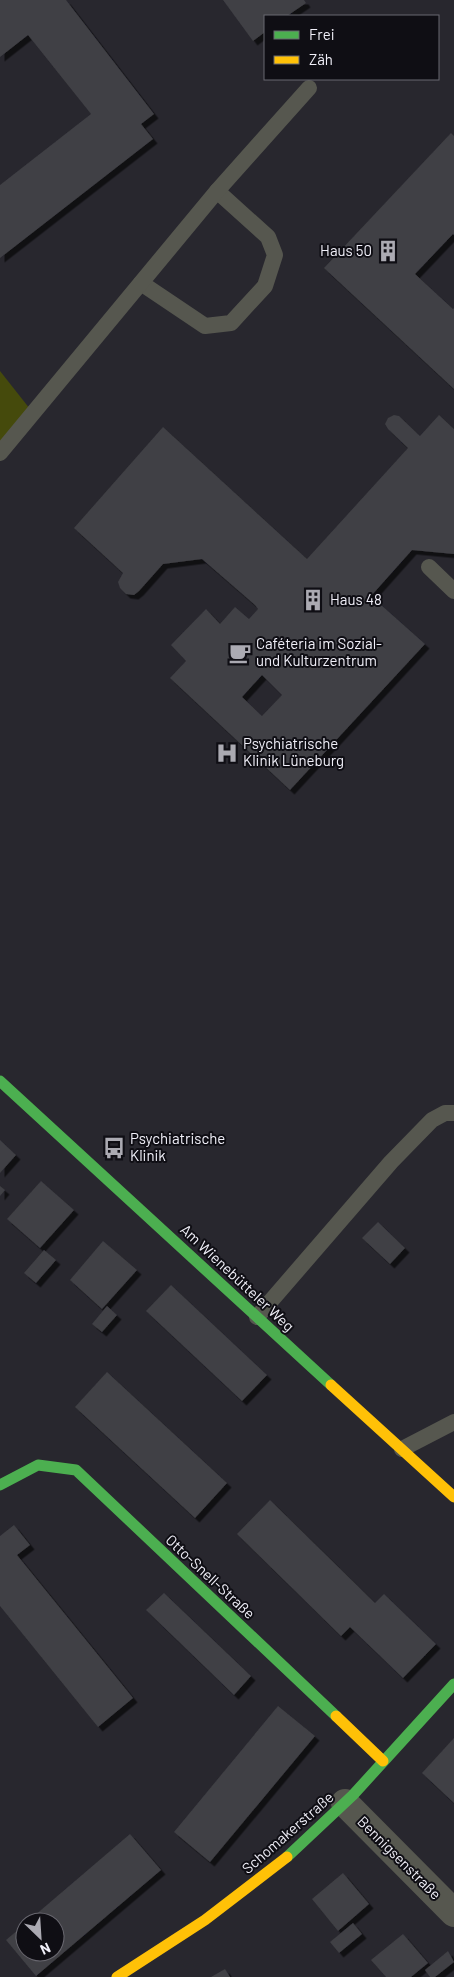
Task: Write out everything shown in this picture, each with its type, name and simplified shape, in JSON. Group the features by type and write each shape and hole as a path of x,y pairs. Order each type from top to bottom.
{"street":[{"name":"Am Wienebütteler Weg","path":"0,1080 454,1497"},
{"name":"Otto-Snell-Straße","path":"0,1485 38,1465 76,1470 383,1761"},
{"name":"Schomakerstraße","path":"118,1977 164,1949 275,1868 345,1803 454,1684"},
{"name":"Bennigsenstraße","path":"345,1803 454,1913"}],"lane":[{"path":"0,453 217,191 309,88"},
{"path":"141,283 205,326 231,322 265,286 274,255 268,237 217,191"},
{"path":"429,567 454,591"},
{"path":"257,1317 391,1162 432,1120 445,1113 454,1113"},
{"path":"402,1449 454,1422"}],"green space":[{"path":"0,371 30,409 0,446"}],"building":[{"path":"0,0 66,0 154,114 141,124 153,139 0,258 0,185 91,114 28,35 0,57"},
{"path":"223,0 304,0 306,3 288,15 264,15 264,33 253,41"},
{"name":"Haus 50","path":"451,133 454,136 454,235 415,274 454,308 454,389 324,268"},
{"name":"Haus 48","path":"394,415 399,416 420,436 439,415 454,429 454,554 412,550 371,596 425,644 290,790 170,678 186,661 171,645 206,609 220,624 235,607 249,619 258,609 255,605 202,559 163,564 139,591 134,595 126,594 120,588 118,582 123,573 74,528 163,427 307,559 408,448 388,429 385,424 388,418","holes":["262,675 282,695 262,716 242,697"]},
{"path":"0,1140 16,1155 0,1173"},
{"path":"41,1181 74,1210 40,1248 7,1219"},
{"path":"0,1186 5,1190 0,1196"},
{"path":"378,1222 405,1248 390,1264 362,1238"},
{"path":"103,1241 137,1270 102,1309 70,1280"},
{"path":"44,1250 56,1260 36,1283 24,1273"},
{"path":"171,1285 267,1375 242,1401 146,1311"},
{"path":"107,1306 117,1315 102,1332 92,1324"},
{"path":"107,1372 227,1483 195,1518 75,1407"},
{"path":"270,1500 375,1603 384,1594 436,1644 403,1678 350,1627 341,1636 237,1534"},
{"path":"14,1525 30,1545 17,1555 133,1698 98,1727 0,1606 0,1536"},
{"path":"164,1593 251,1676 234,1695 146,1610"},
{"path":"278,1706 315,1736 210,1862 174,1832"},
{"path":"454,1738 454,1803 422,1773"},
{"path":"130,1834 161,1870 65,1951 65,1912 39,1912"},
{"path":"343,1873 369,1904 338,1931 312,1899"},
{"path":"353,1923 362,1934 339,1953 330,1942"},
{"path":"15,1932 15,1951 6,1940"},
{"path":"403,1934 428,1963 411,1977 386,1977 371,1960"},
{"path":"448,1951 454,1962 435,1977 430,1977 425,1970"},
{"path":"24,1962 53,1962 36,1976"},
{"path":"225,1969 230,1977 211,1977"}],"traffic: fast":[{"path":"0,1081 331,1385"},
{"path":"0,1485 38,1465 76,1470 336,1716"},
{"path":"287,1857 353,1795 454,1684"}],"traffic: slow":[{"path":"331,1385 454,1497"},
{"path":"336,1716 383,1761"},
{"path":"117,1977 205,1920 287,1857"}],"place":[{"name":"Haus 50","path":"388,251"},
{"name":"Haus 48","path":"313,600"},
{"name":"Caféteria im Sozial- und Kulturzentrum","path":"240,653"},
{"name":"Psychiatrische Klinik Lüneburg","path":"227,753"},
{"name":"Psychiatrische Klinik","path":"114,1148"}]}
